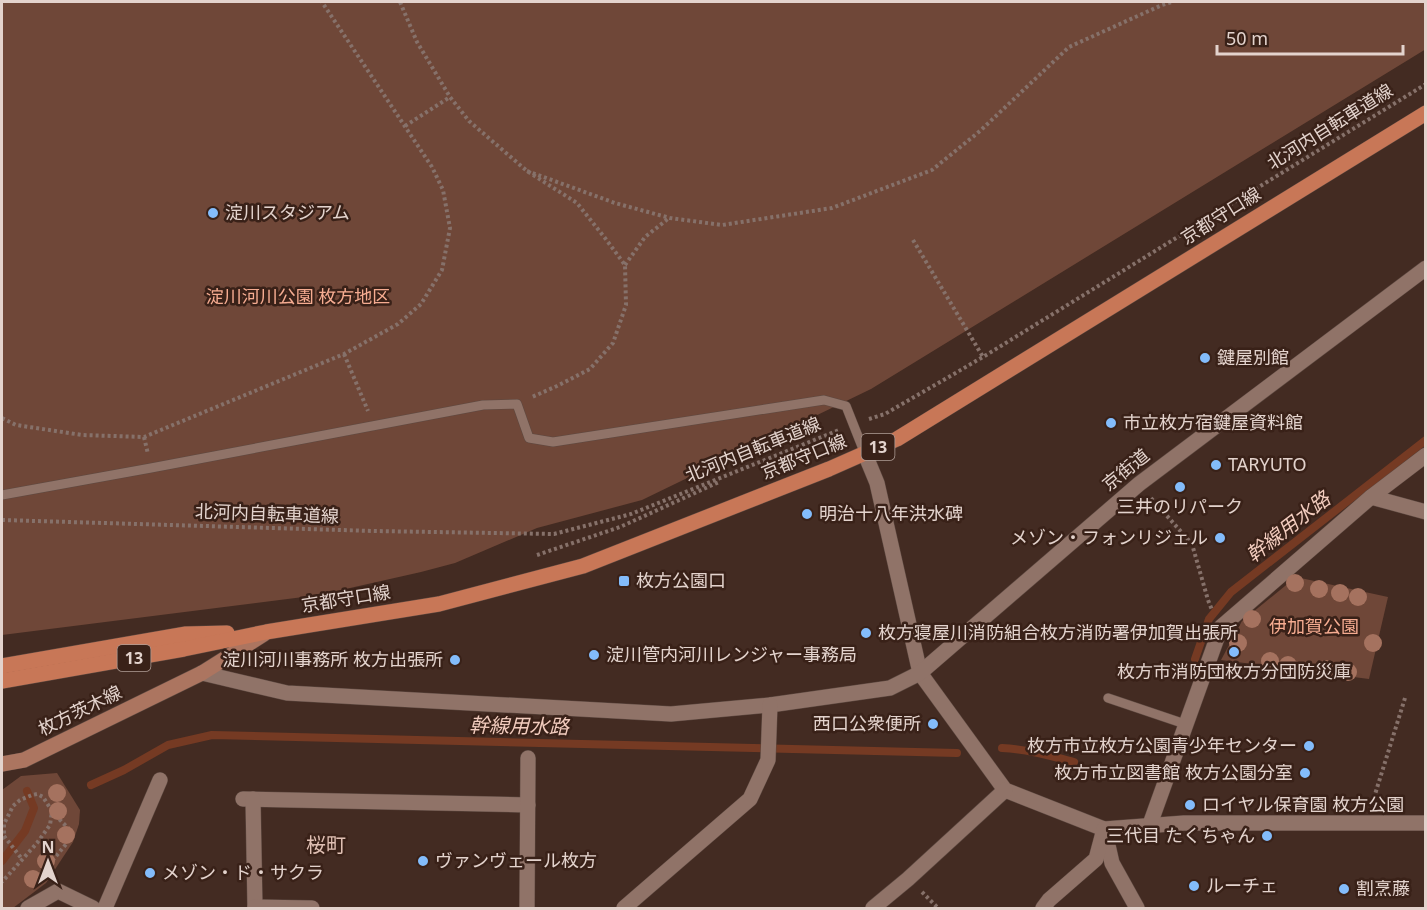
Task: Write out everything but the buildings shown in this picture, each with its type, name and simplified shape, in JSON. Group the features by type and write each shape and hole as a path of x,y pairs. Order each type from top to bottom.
{"main road":[{"name":"京都守口線","path":"2,681 266,632 439,604 583,566 829,469 897,439 1425,113"},
{"name":"京都守口線","path":"2,665 186,634 266,632"},
{"name":"枚方茨木線","path":"2,764 24,760 202,673 266,632"}],"street":[{"name":"京街道","path":"202,673 287,693 670,714 770,705 890,688 920,673 1138,484 1425,268"},
{"path":"864,454 877,483 920,673 1005,790 1104,829 1184,823 1425,823"},
{"path":"1149,827 1221,627 1371,497 1425,455"},
{"path":"1371,497 1425,512"},
{"path":"624,909 750,799 768,760 770,705"},
{"path":"527,909 528,758"},
{"path":"105,909 160,780"},
{"path":"873,909 1005,790"},
{"path":"312,909 255,908 248,799 528,805"},
{"path":"1043,909 1049,900 1096,859 1104,829"},
{"path":"1104,829 1112,863 1137,909"},
{"path":"28,909 58,891 93,909"}],"lane":[{"path":"2,495 483,405 517,404 529,438 553,442 824,400 846,406 864,454"},
{"path":"1108,698 1185,724"}],"path":[{"path":"2,418 16,425 82,435 144,437 344,354 398,324 421,304 442,270 450,228 443,190 432,167 322,2"},
{"path":"400,2 417,42 450,97 469,121 527,171 577,203 625,265 626,305 613,343 590,369 517,404"},
{"path":"527,171 615,203 670,218 722,225 832,208 932,170 980,131 1070,47 1172,2"},
{"name":"北河内自転車道線","path":"2,520 554,534 631,514 853,424 885,414 983,357 1425,84"},
{"path":"405,126 450,97"},
{"path":"625,265 645,237 670,218"},
{"path":"912,240 983,357"},
{"path":"344,354 374,426"},
{"path":"526,558 620,527 757,464"},
{"path":"1138,484 1192,544 1212,610"},
{"path":"1366,823 1405,698"},
{"path":"22,859 3,837 3,824 13,806 20,800 37,794 43,797 68,828 70,834 67,843 33,882"},
{"path":"2,882 50,825 52,811"}],"green space":[{"name":"淀川河川公園 枚方地区","path":"2,2 1425,2 1426,49 871,389 642,500 537,528 455,563 319,595 2,635"},
{"name":"伊加賀公園","path":"1296,577 1388,597 1369,679 1221,660 1242,621"},
{"path":"57,773 80,810 79,824 73,842 46,883 13,908 2,908 2,790 21,776"}],"waterway":[{"name":"幹線用水路","path":"1195,659 1209,619 1231,592 1426,440"},
{"name":"幹線用水路","path":"91,785 124,770 168,745 212,735 957,753"},
{"name":"幹線用水路","path":"1002,748 1029,751 1074,762"},
{"name":"幹線用水路","path":"2,861 25,831 34,808 27,791"}],"place":[{"name":"淀川スタジアム","path":"213,213"},
{"name":"鍵屋別館","path":"1205,358"},
{"name":"市立枚方宿鍵屋資料館","path":"1111,423"},
{"name":"TARYUTO","path":"1216,465"},
{"name":"三井のリパーク","path":"1180,487"},
{"name":"明治十八年洪水碑","path":"807,514"},
{"name":"メゾン・フォンリジェル","path":"1220,538"},
{"name":"枚方公園口","path":"624,581"},
{"name":"枚方寝屋川消防組合枚方消防署伊加賀出張所","path":"866,633"},
{"name":"枚方市消防団枚方分団防災庫","path":"1234,652"},
{"name":"淀川管内河川レンジャー事務局","path":"594,655"},
{"name":"淀川河川事務所 枚方出張所","path":"455,660"},
{"name":"西口公衆便所","path":"933,724"},
{"name":"枚方市立枚方公園青少年センター","path":"1309,746"},
{"name":"枚方市立図書館 枚方公園分室","path":"1305,773"},
{"name":"ロイヤル保育園 枚方公園","path":"1190,805"},
{"name":"三代目 たくちゃん","path":"1267,836"},
{"name":"ヴァンヴェール枚方","path":"423,861"},
{"name":"メゾン・ド・サクラ","path":"150,873"},
{"name":"ルーチェ","path":"1194,886"},
{"name":"割烹藤","path":"1344,889"}],"district":[{"name":"桜町","path":"326,845"}]}
